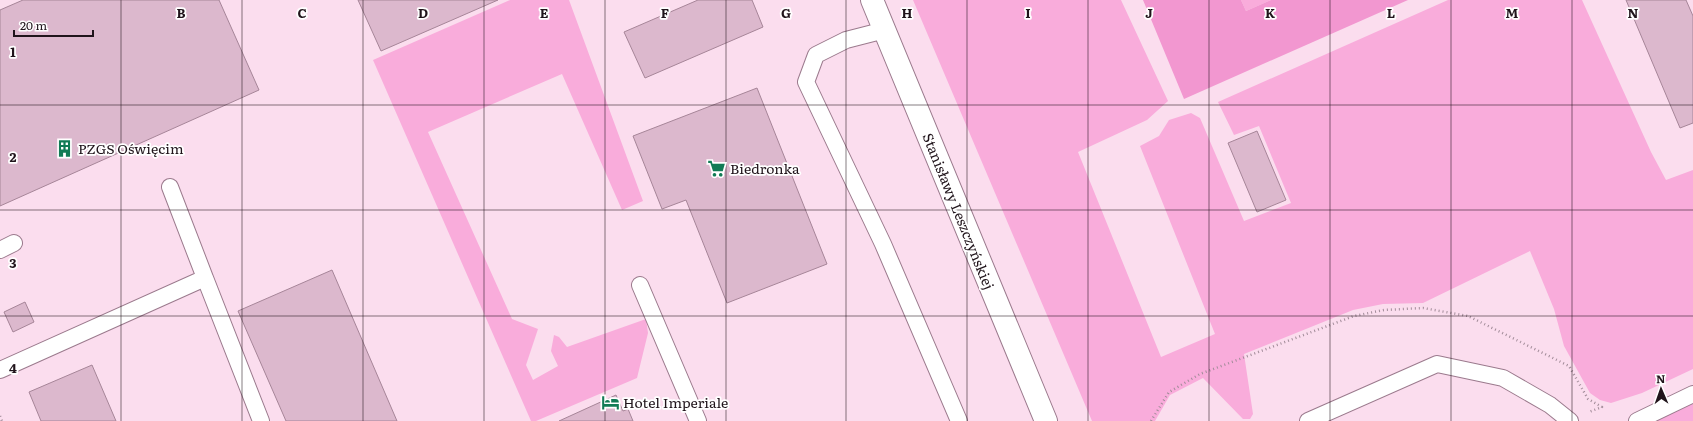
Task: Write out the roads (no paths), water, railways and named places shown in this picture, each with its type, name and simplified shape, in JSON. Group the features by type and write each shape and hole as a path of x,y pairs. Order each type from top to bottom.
{"street":[{"name":"Stanisławy Leszczyńskiej","path":"872,0 1046,421"}],"lane":[{"path":"884,30 846,40 816,55 806,82 883,244 959,421"},
{"path":"170,187 261,421"},
{"path":"0,370 205,278"},
{"path":"640,285 698,421"},
{"path":"1308,421 1437,364 1503,378 1576,418"},
{"path":"1637,421 1693,394"}],"place":[{"name":"PZGS Oświęcim","path":"65,148"},
{"name":"Biedronka","path":"717,168"},
{"name":"Hotel Imperiale","path":"610,402"}]}
